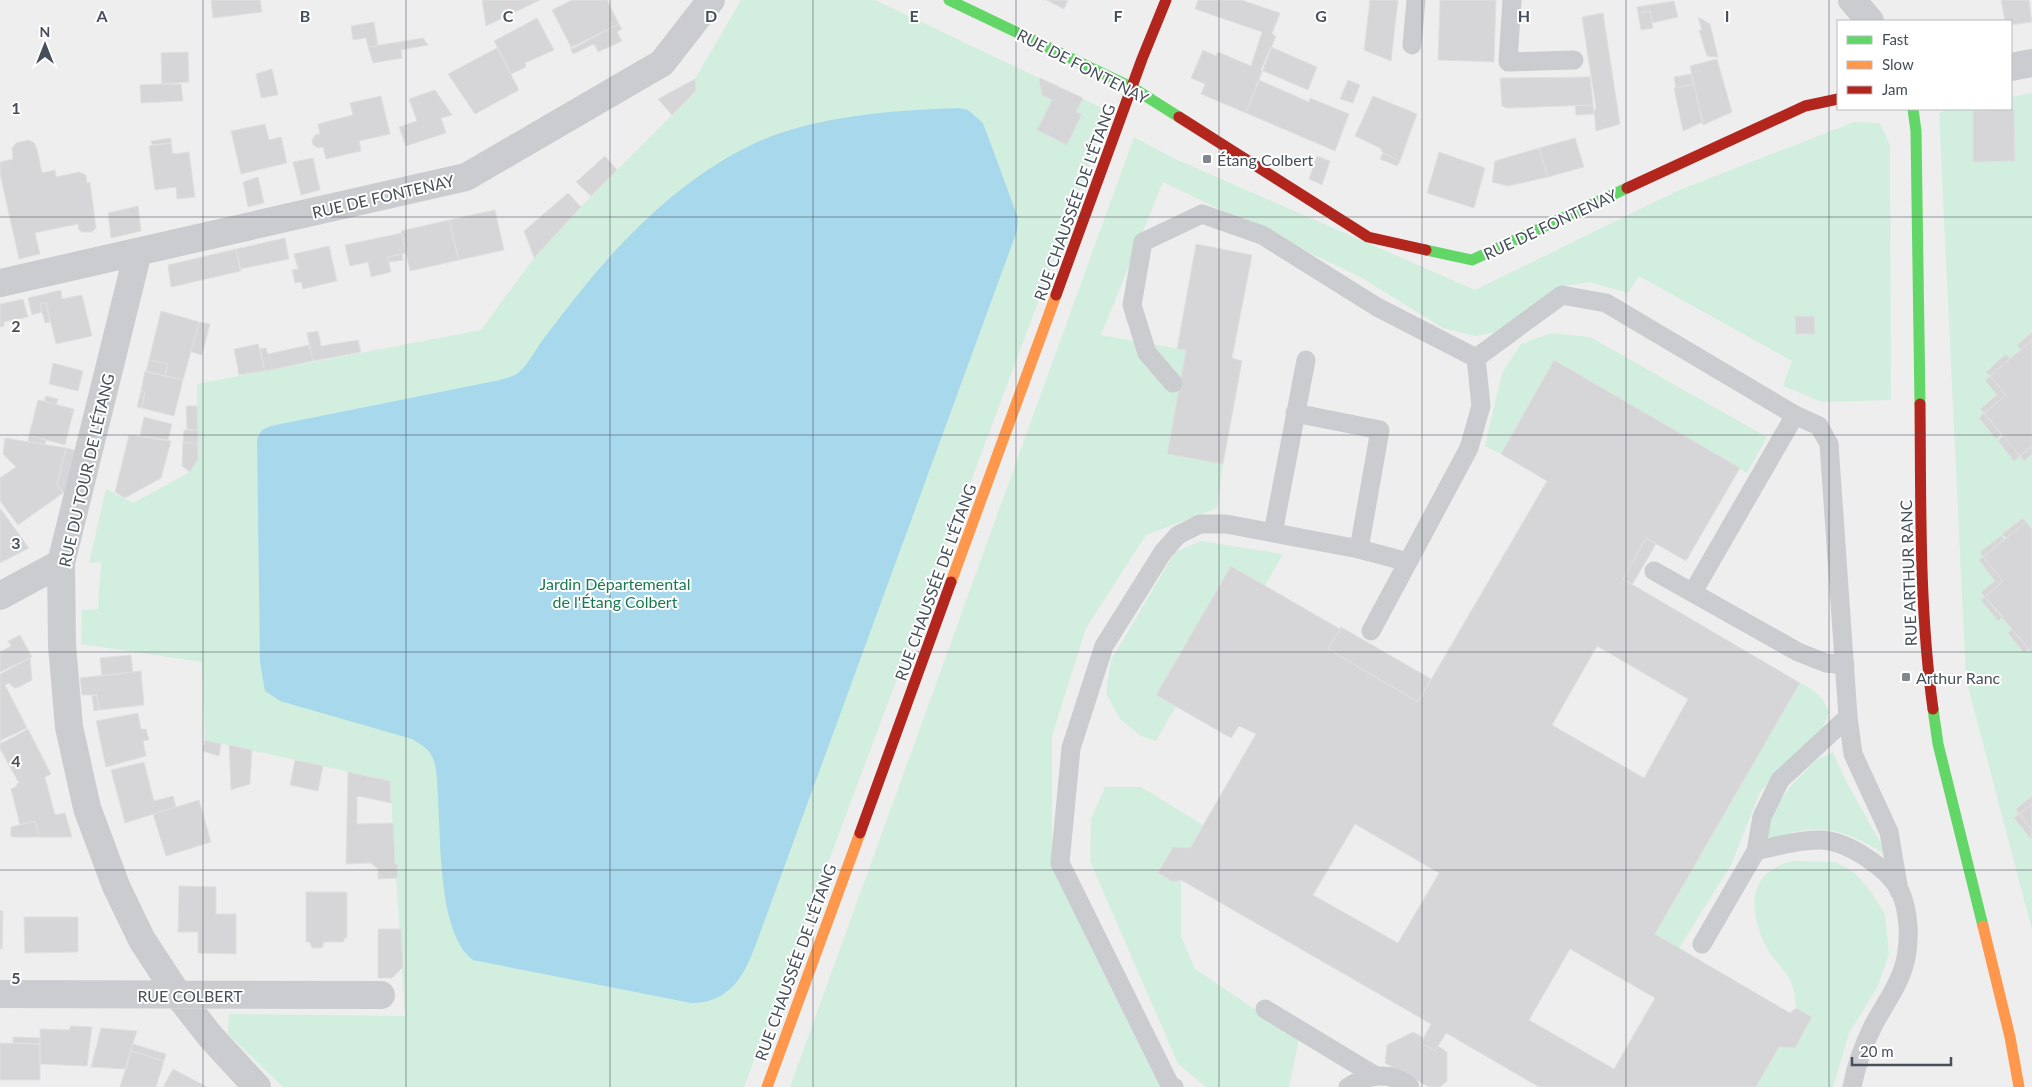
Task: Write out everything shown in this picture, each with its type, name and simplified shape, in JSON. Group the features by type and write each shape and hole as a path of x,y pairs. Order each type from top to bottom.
{"street":[{"name":"RUE DE FONTENAY","path":"0,283 466,178 662,63 711,0"},
{"name":"RUE DE FONTENAY","path":"949,0 1133,88 1368,237 1472,260 1805,106 1837,99"},
{"name":"RUE CHAUSSÉE DE L'ÉTANG","path":"767,1087 1166,0"},
{"path":"1852,0 1869,20"},
{"path":"2012,67 2032,63"},
{"name":"RUE ARTHUR RANC","path":"1913,110 1916,131 1922,568 1932,710 2010,1037 2019,1087"},
{"name":"RUE DU TOUR DE L'ÉTANG","path":"138,252 61,563 62,645 68,727 87,808 116,886 142,940 178,995 210,1036 257,1087"},
{"path":"0,596 61,563"},
{"name":"RUE COLBERT","path":"0,994 381,995"}],"lane":[{"path":"1412,45 1416,0"},
{"path":"1512,0 1508,62 1574,60"},
{"path":"1173,383 1147,353 1132,305 1143,242 1202,214 1262,234 1377,307 1476,358"},
{"path":"1476,358 1562,295 1606,303 1795,415 1819,426 1829,444 1848,717 1853,754 1889,832 1899,890 1909,926 1906,959 1893,990 1872,1028 1857,1062 1852,1087"},
{"path":"1371,630 1469,448 1482,406 1476,358"},
{"path":"1273,533 1306,360"},
{"path":"1295,413 1380,430 1359,549"},
{"path":"1693,592 1795,415"},
{"path":"1174,1087 1170,1085 1060,863 1071,748 1104,646 1163,552 1178,534 1200,524 1226,524 1359,549 1408,562"},
{"path":"1654,571 1798,652 1826,663 1845,665"},
{"path":"1702,944 1756,851 1762,817 1780,780 1848,717"},
{"path":"1756,851 1787,843 1821,840 1847,845 1875,863 1899,890"},
{"path":"1265,1009 1374,1075"},
{"path":"1348,1087 1358,1080 1374,1075 1390,1076 1410,1087"}],"green space":[{"name":"Jardin Départemental de l'Étang Colbert","path":"741,0 875,0 1100,107 1106,121 744,1087 283,1087 228,1034 229,1014 405,1016 390,781 205,740 202,662 81,644 82,610 98,609 101,562 89,563 106,489 133,503 190,472 198,459 197,384 481,330 534,258 591,196 696,91 695,79"},
{"path":"2032,93 2032,930 1966,679 1939,114 1945,110 2012,110 2012,97"},
{"path":"1854,122 1880,123 1890,145 1891,400 1822,402 1783,386 1792,361 1639,276 1628,293 1590,282 1558,287 1501,331 1475,336 1443,328 1362,278 1163,182 1101,335 1186,350 1167,454 1223,464 1217,508 1146,535 1086,628 1052,736 1052,862 1162,1087 790,1087 1134,137 1173,158 1475,290 1677,191"},
{"path":"1552,333 1590,337 1767,437 1747,473 1554,360 1501,454 1485,446 1502,373 1521,344"},
{"path":"1201,541 1283,554 1265,585 1231,566 1157,694 1176,706 1156,741 1141,736 1120,719 1106,693 1111,660 1175,552"},
{"path":"1800,683 1818,694 1827,706 1829,712 1823,727 1760,792 1731,865 1679,948 1655,934"},
{"path":"1833,752 1846,781 1888,856 1856,838 1828,830 1799,831 1764,841 1771,813 1790,787 1815,761"},
{"path":"1105,787 1141,787 1203,825 1190,848 1173,847 1158,873 1173,882 1181,880 1181,936 1195,969 1299,1039 1289,1087 1206,1087 1178,1064 1090,861 1091,819"},
{"path":"1794,861 1835,862 1847,868 1857,875 1872,893 1885,914 1889,955 1877,988 1849,1033 1833,1087 1756,1087 1779,1047 1795,1048 1812,1017 1796,1008 1794,991 1790,980 1768,950 1761,936 1755,909 1755,896 1759,884 1766,874 1778,866"}],"water":[{"name":"Jardin Départemental de l'Étang Colbert","path":"959,108 968,110 983,123 1018,218 1017,231 747,966 740,978 721,996 707,1001 691,1003 473,960 462,947 453,930 447,909 441,861 437,775 430,753 412,739 280,701 265,691 260,662 257,439 262,430 271,426 514,376 526,365 571,303 623,242 674,195 701,174 730,156 760,141 790,130 831,120 895,112"}],"building":[{"path":"211,0 260,0 262,12 213,18"},
{"path":"482,0 540,0 486,26"},
{"path":"572,0 607,0 619,24 572,49 552,10"},
{"path":"1046,0 1068,0 1064,9"},
{"path":"1198,0 1241,0 1280,13 1272,34 1276,36 1246,113 1201,94 1205,84 1191,78 1203,50 1216,56 1218,52 1251,66 1262,32 1195,9"},
{"path":"1370,0 1398,0 1391,61 1364,50"},
{"path":"1440,0 1496,0 1494,62 1438,60"},
{"path":"2001,0 2029,0 2032,22 2012,25 2012,20 2005,20"},
{"path":"1674,1 1678,17 1652,23 1650,11 1638,13 1637,7"},
{"path":"1650,11 1653,28 1641,30 1638,13"},
{"path":"1603,13 1620,124 1596,131 1594,111 1596,108 1582,17"},
{"path":"1698,17 1710,24 1718,57 1707,56 1699,30 1702,30"},
{"path":"537,18 554,50 525,63 526,67 511,74 494,41"},
{"path":"374,22 378,46 368,47 366,38 353,40 351,26"},
{"path":"619,24 622,29 617,32 622,41 598,52 594,44 573,54 570,48"},
{"path":"423,38 428,45 401,50 402,58 373,63 368,47"},
{"path":"1271,47 1317,67 1308,90 1261,70"},
{"path":"497,48 519,90 475,114 448,74"},
{"path":"188,52 189,82 162,84 161,53"},
{"path":"1717,59 1732,112 1703,125 1690,66"},
{"path":"272,69 278,95 261,98 256,74"},
{"path":"1691,74 1694,84 1676,88 1674,77"},
{"path":"1590,77 1593,105 1507,108 1502,106 1500,78"},
{"path":"1040,78 1083,98 1076,112 1082,114 1067,145 1037,130 1052,100 1042,95"},
{"path":"695,79 696,91 672,115 658,99"},
{"path":"1259,80 1309,102 1310,98 1349,114 1335,151 1246,113"},
{"path":"1348,80 1360,85 1353,103 1340,99"},
{"path":"181,84 183,101 141,103 140,85"},
{"path":"1694,84 1703,122 1683,131 1674,88"},
{"path":"435,90 452,115 441,118 446,133 406,146 399,127 417,121 409,99"},
{"path":"381,96 390,134 359,141 361,151 326,159 323,147 318,148 313,145 312,140 315,135 320,134 318,124 353,115 350,103"},
{"path":"1373,96 1417,114 1400,161 1383,153 1380,148 1355,136"},
{"path":"1593,105 1594,114 1576,115 1575,106"},
{"path":"2014,110 2015,161 1973,162 1973,111"},
{"path":"265,124 269,140 281,137 287,163 241,174 231,131"},
{"path":"171,138 171,143 152,145 151,141"},
{"path":"1575,138 1584,167 1548,177 1539,148"},
{"path":"29,140 34,143 37,149 42,173 55,170 56,177 79,172 86,175 87,183 90,182 96,228 92,232 82,232 79,230 78,224 35,233 40,254 19,259 0,174 0,162 13,159 12,148 16,143"},
{"path":"171,143 173,154 189,152 195,197 177,199 176,187 155,190 149,146"},
{"path":"1539,148 1548,177 1508,186 1492,182 1495,161"},
{"path":"1439,152 1485,168 1474,208 1427,193"},
{"path":"1383,153 1400,161 1397,166 1380,159"},
{"path":"605,156 617,170 591,196 576,182"},
{"path":"1317,156 1330,161 1322,185 1309,179"},
{"path":"313,158 320,190 301,195 293,162"},
{"path":"258,177 264,203 248,207 243,182"},
{"path":"568,193 581,207 534,258 524,231"},
{"path":"138,206 141,231 111,238 108,213"},
{"path":"495,210 504,250 459,260 449,220"},
{"path":"449,220 459,260 410,271 401,231"},
{"path":"402,233 406,253 388,257 391,272 371,277 368,262 350,266 345,245"},
{"path":"285,238 289,259 240,269 236,249"},
{"path":"1196,244 1252,255 1232,358 1242,361 1223,464 1167,454 1186,350 1177,349"},
{"path":"329,246 337,281 303,289 301,282 295,283 292,270 298,269 294,254"},
{"path":"236,249 241,271 171,287 168,265"},
{"path":"402,254 403,260 389,262 388,257"},
{"path":"61,290 62,299 82,295 92,336 56,344 46,303 40,304 42,312 32,315 28,298"},
{"path":"23,299 28,317 4,322 4,326 0,327 0,304"},
{"path":"46,303 50,322 45,323 40,304"},
{"path":"161,311 199,322 183,380 165,376 168,364 149,360"},
{"path":"1795,316 1814,316 1815,334 1796,334"},
{"path":"199,322 210,324 202,355 191,352"},
{"path":"318,331 321,346 358,340 361,352 313,361 307,333"},
{"path":"2032,332 2032,340 2021,350 2017,345"},
{"path":"2032,340 2032,446 2020,456 1984,413 2006,395 1990,376"},
{"path":"258,344 265,371 239,375 234,349"},
{"path":"309,345 313,361 265,371 260,349 266,348 268,354"},
{"path":"2006,354 2010,359 1990,376 1986,372"},
{"path":"149,360 168,364 165,376 146,372"},
{"path":"1554,360 1740,468 1686,561 1646,538 1623,579 1800,683 1655,934 1790,1013 1796,1008 1812,1017 1795,1048 1779,1047 1756,1087 1539,1087 1446,1033 1435,1051 1421,1043 1431,1024 1181,880 1173,882 1158,873 1173,847 1190,848 1256,734 1239,726 1231,738 1156,695 1231,566 1340,629 1328,649 1418,702 1547,481 1501,454","holes":["1597,646 1688,699 1644,778 1552,725","1355,824 1439,873 1398,943 1313,895","1570,949 1655,998 1614,1069 1529,1020"]},
{"path":"53,363 83,371 78,391 49,384"},
{"path":"145,371 183,380 174,416 142,408 145,392 141,391"},
{"path":"1990,376 2006,395 1984,413 1980,409 1997,395 1985,380"},
{"path":"141,391 145,392 142,408 137,407"},
{"path":"46,396 58,399 56,405 44,401"},
{"path":"38,400 74,409 65,445 29,435"},
{"path":"186,406 197,406 198,430 187,430"},
{"path":"1984,413 2001,434 1996,439 1979,418"},
{"path":"144,417 172,424 168,440 140,436"},
{"path":"184,430 198,430 198,444 183,442"},
{"path":"29,435 46,440 45,445 28,442"},
{"path":"129,435 171,441 161,478 125,498 115,492"},
{"path":"2003,436 2020,456 2014,461 1998,441"},
{"path":"5,438 66,448 57,485 63,493 18,525 0,501 0,478 16,467 3,454"},
{"path":"183,442 198,444 198,459 190,472 182,466"},
{"path":"2032,446 2032,454 2024,461 2020,456"},
{"path":"66,448 75,450 64,493 57,485"},
{"path":"0,508 29,548 0,563"},
{"path":"2023,518 2026,522 2006,538 2002,534"},
{"path":"2026,522 2032,529 2032,653 1985,597 2003,581 1983,557"},
{"path":"2001,536 2004,539 1983,557 1980,552"},
{"path":"1646,538 1656,544 1632,585 1623,579"},
{"path":"1983,557 2003,581 1985,597 1981,592 1995,581 1979,560"},
{"path":"1985,597 2003,617 1998,621 1981,600"},
{"path":"1341,627 1431,679 1418,702 1328,649"},
{"path":"2012,629 2029,649 2024,653 2008,633"},
{"path":"20,635 32,657 0,672 0,652 11,646 8,641"},
{"path":"131,655 133,672 102,676 100,658"},
{"path":"30,658 32,680 14,688 9,683 5,685 27,728 1,740 0,744 0,674"},
{"path":"141,671 144,705 99,710 97,695 82,695 80,678"},
{"path":"97,695 99,710 94,711 92,696"},
{"path":"138,713 141,729 146,729 149,740 143,741 146,756 106,767 96,721"},
{"path":"28,729 51,774 45,777 55,815 65,813 72,837 39,837 35,821 20,825 11,789 19,783 0,749 0,744"},
{"path":"205,740 221,744 219,756 203,751"},
{"path":"229,745 252,750 250,784 231,790"},
{"path":"295,760 323,766 318,791 290,785"},
{"path":"144,762 154,801 173,796 176,807 125,823 111,770"},
{"path":"348,772 390,781 391,803 357,796 357,824 393,823 395,864 398,864 397,878 378,879 378,869 371,863 346,864"},
{"path":"2032,796 2032,804 2019,814 2016,809"},
{"path":"199,800 211,842 166,856 153,814"},
{"path":"2032,804 2032,830 2019,814"},
{"path":"2019,814 2032,830 2031,839 2014,818"},
{"path":"35,821 39,837 11,837 11,827"},
{"path":"179,886 216,887 216,914 236,914 236,954 198,953 198,932 178,932"},
{"path":"306,892 347,892 347,938 344,938 344,942 324,942 322,948 312,948 310,942 306,942"},
{"path":"0,911 3,911 2,949 0,949"},
{"path":"24,917 78,917 78,952 25,953"},
{"path":"378,929 401,929 403,967 392,978 378,978"},
{"path":"71,1026 92,1027 87,1066 40,1064 40,1029 69,1030"},
{"path":"101,1028 137,1031 125,1069 91,1067"},
{"path":"1413,1032 1424,1038 1421,1043 1435,1051 1438,1046 1447,1052 1447,1081 1440,1087 1429,1087 1385,1063 1387,1045"},
{"path":"13,1037 40,1038 40,1044 13,1043"},
{"path":"0,1043 40,1044 40,1080 0,1080"},
{"path":"133,1044 166,1054 164,1061 131,1051"},
{"path":"131,1051 164,1061 156,1087 120,1087"},
{"path":"173,1069 207,1087 163,1087"}],"traffic: fast":[{"path":"949,0 1133,88 1179,117"},
{"path":"1913,110 1916,131 1920,404"},
{"path":"1426,250 1472,260 1627,188"},
{"path":"1933,709 1938,744 1983,926"}],"traffic: slow":[{"path":"951,582 1056,295"},
{"path":"767,1087 860,833"},
{"path":"1983,926 2010,1037 2019,1087"}],"traffic: jam":[{"path":"1056,295 1142,59 1166,0"},
{"path":"1627,188 1805,106 1837,99"},
{"path":"1179,117 1368,237 1426,250"},
{"path":"1920,404 1923,595 1928,671 1933,709"},
{"path":"860,833 951,582"}],"place":[{"name":"Étang Colbert","path":"1207,159"},
{"name":"Arthur Ranc","path":"1906,677"}]}
